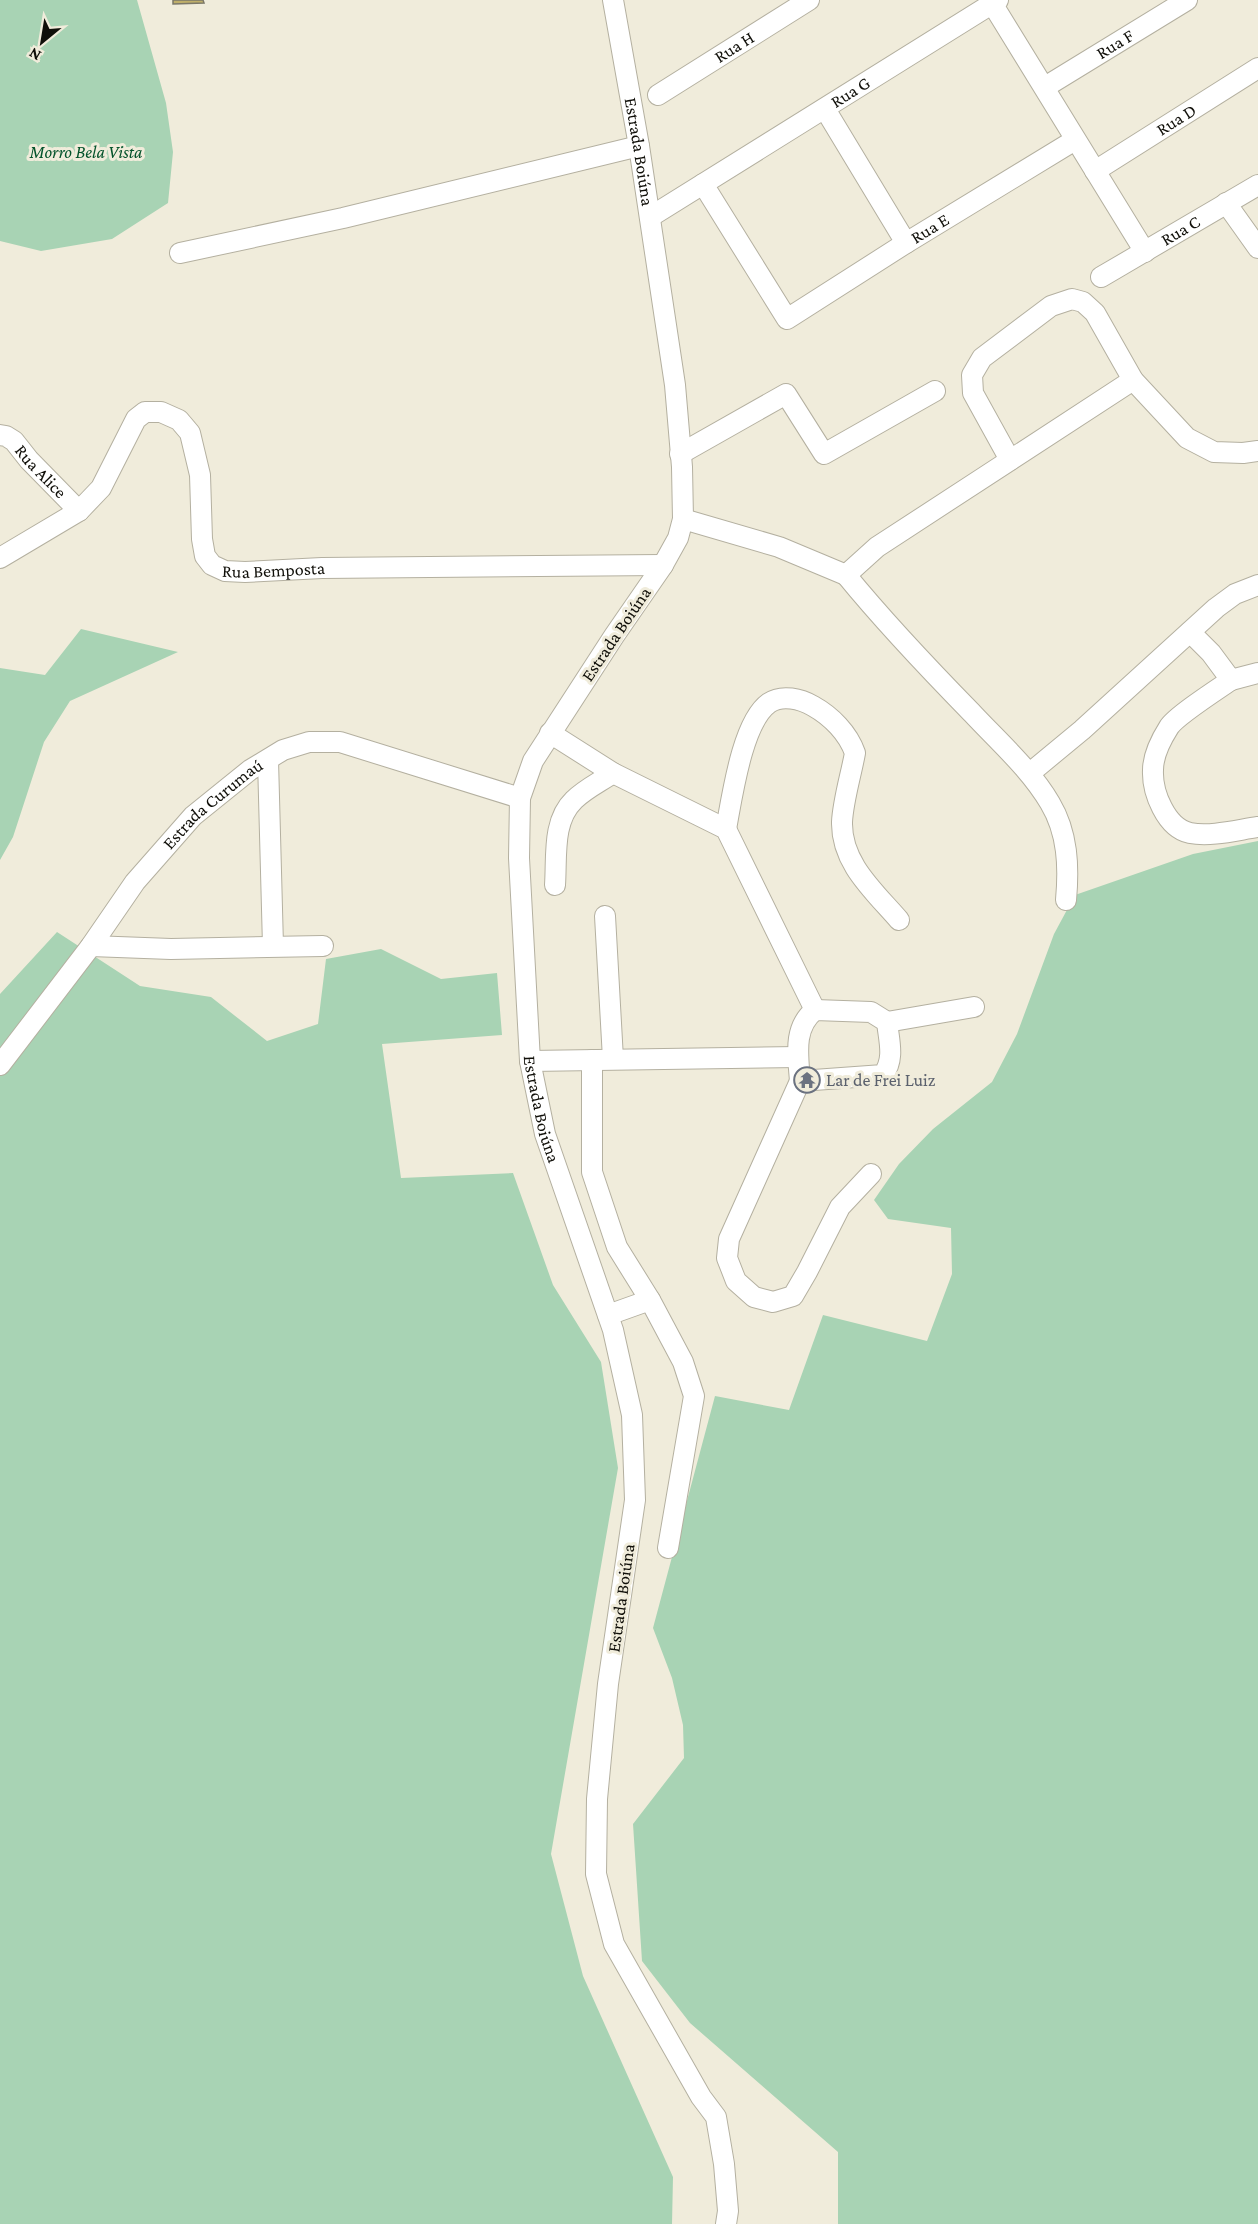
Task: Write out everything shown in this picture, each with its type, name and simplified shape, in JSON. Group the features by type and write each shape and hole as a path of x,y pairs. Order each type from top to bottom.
{"street":[{"name":"Estrada Boiúna","path":"613,0 639,146 675,385 683,519 678,538 663,565 533,761 520,798 519,840 530,1061 545,1134 608,1315 632,1415 636,1463 635,1500 607,1695 597,1799 596,1874 614,1944 701,2097 716,2116 724,2164 728,2211 726,2224"},
{"name":"Rua H","path":"658,95 809,0"},
{"name":"Rua F","path":"1044,87 1187,0"},
{"path":"994,1 1075,140 1145,252"},
{"name":"Rua G","path":"650,216 825,109 994,1"},
{"name":"Rua D","path":"1095,171 1258,68"},
{"path":"825,109 906,243"},
{"name":"Rua E","path":"703,184 788,319 906,243 1075,140"},
{"path":"180,253 344,218 639,146"},
{"name":"Rua C","path":"1101,277 1258,185"},
{"path":"1226,203 1258,249"},
{"path":"1010,460 974,393 972,375 982,358 1051,306 1072,299 1083,302 1095,313 1133,380 1187,438 1214,452 1258,451"},
{"path":"846,575 877,547 1133,380"},
{"path":"680,454 786,394 824,454 935,392"},
{"name":"Rua Bemposta","path":"0,558 79,511 101,488 136,419 145,412 161,412 179,420 190,433 200,475 202,539 205,556 212,565 225,571 663,565"},
{"name":"Rua Alice","path":"0,435 14,441 28,460 79,511"},
{"path":"683,519 779,547 846,575 887,625 1030,773 1051,804 1063,835 1069,872 1066,900"},
{"path":"1030,773 1082,730 1216,608 1235,594 1258,585"},
{"path":"1190,632 1211,653 1231,680"},
{"path":"1258,673 1231,680 1170,725 1158,748 1152,769 1159,804 1173,824 1188,833 1214,833 1258,827"},
{"path":"726,829 739,766 750,728 768,703 783,698 802,700 828,714 852,744 855,753 842,822 847,852 857,871 899,920"},
{"path":"550,733 613,773 726,829 815,1010"},
{"name":"Estrada Curumaú","path":"0,1065 91,946 135,882 193,816 250,770 284,750 309,742 340,742 520,798"},
{"path":"268,760 273,946"},
{"path":"555,885 558,825 563,813 575,799 613,773"},
{"path":"605,916 613,1059"},
{"path":"91,946 171,949 323,946"},
{"path":"871,1174 840,1207 793,1296 773,1302 754,1298 736,1281 727,1258 729,1239 800,1081 798,1057 804,1020 815,1010 871,1012 887,1022 974,1007"},
{"path":"800,1081 883,1075 891,1058 887,1022"},
{"path":"530,1061 798,1057"},
{"path":"592,1060 592,1172 617,1247 650,1300 683,1362 694,1396 668,1548"},
{"path":"608,1315 650,1300"}],"green space":[{"name":"Morro Bela Vista","path":"0,0 137,0 166,103 173,152 168,203 112,239 41,251 0,241"},
{"path":"81,629 178,652 70,701 44,742 13,837 0,860 0,668 45,675"},
{"path":"1258,841 1258,2224 838,2224 838,2152 690,2023 642,1961 633,1824 684,1758 683,1725 672,1678 653,1628 715,1396 789,1410 823,1315 927,1341 952,1274 951,1228 888,1219 874,1200 899,1164 933,1129 992,1082 1017,1034 1054,934 1075,895 1193,854"},
{"path":"57,932 140,986 211,997 267,1041 318,1024 326,959 381,949 441,979 497,973 502,1035 382,1044 401,1178 513,1173 553,1285 601,1362 618,1468 551,1854 583,1976 673,2177 672,2224 0,2224 0,994"}],"building":[{"path":"173,0 203,0 204,3 173,4"}],"place":[{"name":"Lar de Frei Luiz","path":"807,1080"}]}
